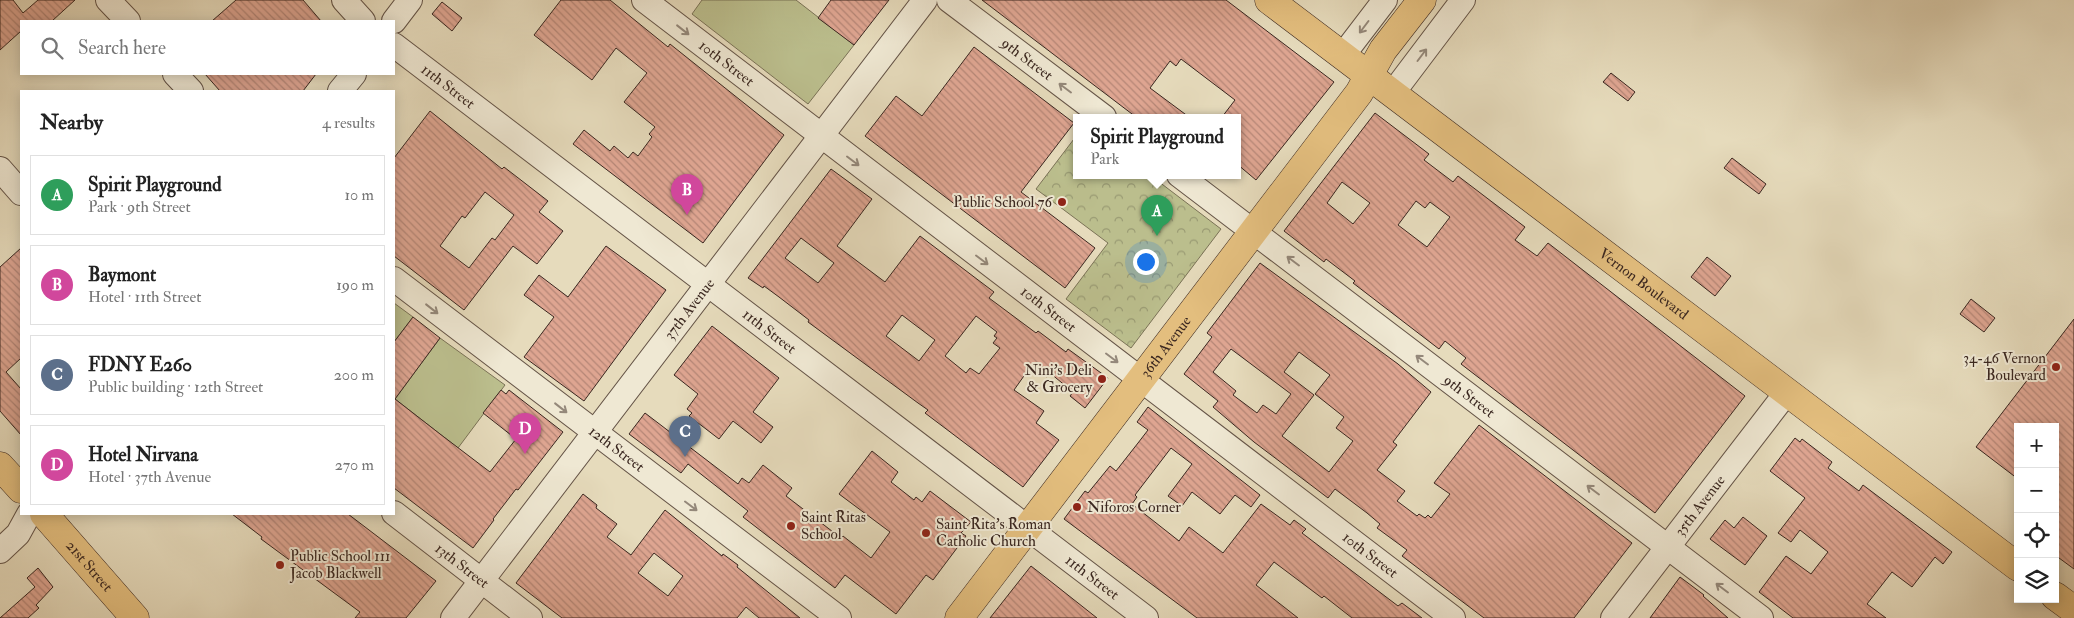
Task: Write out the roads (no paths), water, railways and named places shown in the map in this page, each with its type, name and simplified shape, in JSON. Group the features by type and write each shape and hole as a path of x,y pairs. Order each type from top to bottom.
{"main road":[{"name":"Vernon Boulevard","path":"1269,0 2014,564"},
{"name":"36th Avenue","path":"959,618 1359,93 1383,50 1422,0"},
{"path":"0,466 20,488"},
{"name":"21st Street","path":"45,515 135,618"},
{"path":"2059,599 2074,610"}],"street":[{"path":"108,0 127,20"},
{"path":"344,0 362,20"},
{"path":"395,20 410,0"},
{"name":"10th Street","path":"644,0 1453,618"},
{"name":"37th Avenue","path":"453,618 925,0"},
{"name":"9th Street","path":"949,0 1100,114"},
{"path":"1343,55 1385,0"},
{"path":"1392,94 1463,0"},
{"name":"11th Street","path":"395,46 1146,618"},
{"path":"176,75 189,90"},
{"path":"341,90 353,75"},
{"path":"0,169 20,192"},
{"name":"9th Street","path":"1184,179 1761,618"},
{"name":"12th Street","path":"395,280 839,618"},
{"name":"35th Avenue","path":"1614,618 1787,392"},
{"name":"13th Street","path":"395,514 530,618"},
{"path":"0,551 18,534 28,515"}],"place":[{"name":"Public School 76","path":"1062,202"},
{"name":"Baymont","path":"687,215"},
{"name":"Spirit Playground","path":"1157,236"},
{"name":"34-46 Vernon Boulevard","path":"2056,367"},
{"name":"Nini's Deli & Grocery","path":"1102,379"},
{"name":"Hotel Nirvana","path":"525,454"},
{"name":"FDNY E260","path":"685,457"},
{"name":"Niforos Corner","path":"1077,507"},
{"name":"Saint Ritas School","path":"791,526"},
{"name":"Saint Rita's Roman Catholic Church","path":"926,533"},
{"name":"Public School 111 Jacob Blackwell","path":"280,565"}]}
